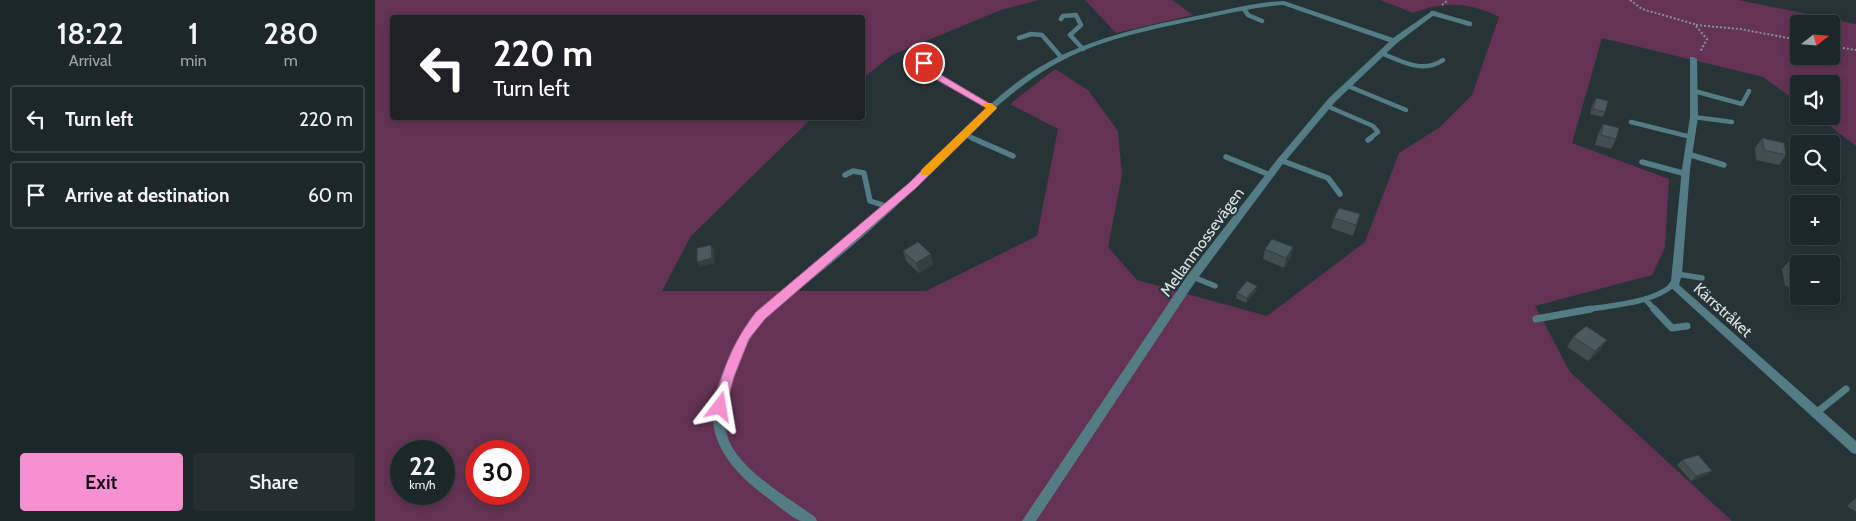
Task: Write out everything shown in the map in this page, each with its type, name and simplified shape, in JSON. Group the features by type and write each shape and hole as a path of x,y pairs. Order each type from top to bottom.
{"street":[{"path":"810,521 743,469 725,445 720,430 720,407 727,377 744,337 761,316 889,207 992,108 1043,69 1083,49 1156,28 1244,9 1265,2 1285,3 1394,40"},
{"name":"Mellanmossevägen","path":"1029,521 1193,277 1281,160 1327,106 1394,40 1433,12"},
{"name":"Kärrstråket","path":"1693,59 1694,116 1688,154 1677,274 1676,282 1673,284 1856,449"}],"lane":[{"path":"1244,9 1248,15 1262,21"},
{"path":"1433,12 1470,24"},
{"path":"1061,19 1063,16 1076,15 1079,18 1081,25 1070,35 1083,49"},
{"path":"1019,38 1031,34 1042,35 1062,58"},
{"path":"1381,54 1419,67 1434,66 1443,60"},
{"path":"913,62 924,63 935,75 992,108"},
{"path":"1348,86 1406,110"},
{"path":"1694,91 1743,104 1749,91"},
{"path":"1327,106 1373,126 1378,132 1368,140"},
{"path":"1694,116 1732,122"},
{"path":"1631,122 1691,137"},
{"path":"963,134 1013,156"},
{"path":"1688,154 1724,165"},
{"path":"1226,157 1270,175"},
{"path":"1281,160 1328,178 1340,194"},
{"path":"1642,162 1686,174"},
{"path":"845,175 853,170 864,173 870,201 889,207"},
{"path":"1677,274 1702,278"},
{"path":"1193,277 1215,286"},
{"path":"1536,319 1645,299 1667,290 1673,284"},
{"path":"1645,299 1672,328 1687,326"},
{"path":"1816,413 1846,389"}],"path":[{"path":"1630,0 1642,9 1694,24 1740,29 1790,38"},
{"path":"1693,59 1704,47 1707,39 1694,24"},
{"path":"1840,47 1856,50"}],"shaded area":[{"path":"375,0 1039,0 1001,10 892,55 865,76 865,15 390,15 390,120 810,120 691,236 662,291 926,291 1037,236 1058,129 1010,104 1055,69 1088,90 1118,131 1122,175 1108,247 1137,280 1267,316 1365,242 1399,153 1440,127 1472,95 1499,17 1478,8 1456,5 1435,6 1413,13 1380,0 1739,0 1812,15 1790,15 1790,65 1840,65 1840,21 1856,24 1856,146 1829,125 1840,125 1840,75 1790,75 1790,96 1763,77 1602,38 1572,143 1669,179 1665,248 1652,275 1535,306 1570,372 1732,521 375,521"},
{"path":"1085,0 1172,0 1193,15 1116,33"}],"building":[{"path":"1596,98 1608,101 1605,112 1593,109"},
{"path":"1603,124 1619,128 1616,139 1601,135"},
{"path":"1762,138 1784,143 1786,155 1764,150"},
{"path":"1339,208 1360,214 1356,225 1334,218"},
{"path":"1272,239 1293,247 1286,258 1265,249"},
{"path":"918,242 931,254 916,263 903,251"},
{"path":"711,245 712,258 697,262 697,248"},
{"path":"1247,281 1257,286 1247,298 1237,293"},
{"path":"1586,326 1607,340 1595,351 1573,337"},
{"path":"1698,455 1712,471 1696,476 1682,460"}],"slow traffic":[{"path":"925,173 945,151 992,108 988,105"}],"route":[{"path":"720,407 727,377 744,337 761,316 913,186 945,151 992,108 957,85 935,75 924,63"}]}
